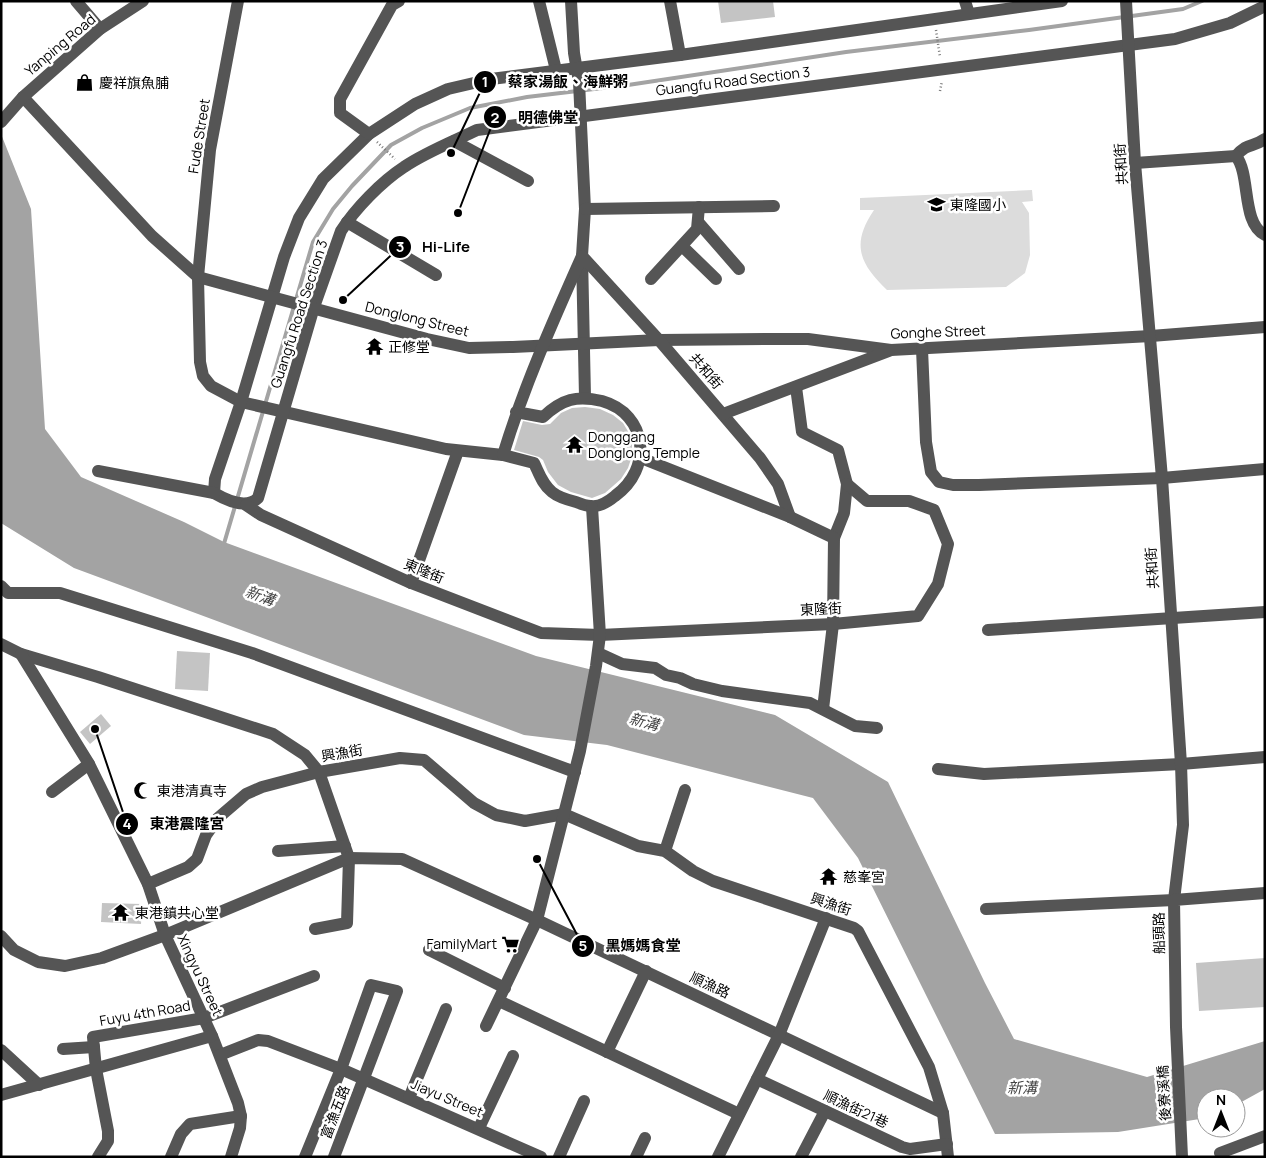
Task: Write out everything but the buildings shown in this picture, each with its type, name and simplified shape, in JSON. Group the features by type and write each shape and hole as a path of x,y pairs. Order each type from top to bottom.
{"street":[{"path":"76,1 100,29"},
{"name":"Yanping Road","path":"1,122 23,97 100,29 143,1"},
{"name":"Fude Street","path":"238,1 210,150 198,277 200,362 203,376 211,386 241,402"},
{"path":"369,134 340,113 340,99 392,5 399,1"},
{"path":"539,1 556,70"},
{"path":"571,1 574,53 579,82 584,209 582,256 585,397"},
{"path":"670,1 680,55"},
{"path":"966,1 968,14"},
{"name":"Guangfu Road Section 3","path":"217,495 215,479 278,298 284,257 299,218 323,179 369,134 415,104 448,89 491,79 680,55 1062,1"},
{"name":"共和街","path":"1126,3 1135,163 1162,478 1181,764 1183,826 1174,900"},
{"name":"Guangfu Road Section 3","path":"246,505 253,503 258,498 284,411 310,306 346,222 373,194 404,167 454,141 477,130 1175,39 1230,23 1265,6"},
{"path":"23,97 152,236 198,277 278,298"},
{"path":"1135,163 1236,156 1244,147 1259,144 1265,140"},
{"path":"454,141 528,181"},
{"path":"1236,156 1242,163 1249,209 1254,224 1265,235"},
{"path":"584,209 774,206"},
{"path":"651,279 697,229 699,207"},
{"path":"346,222 436,275"},
{"path":"698,222 739,269"},
{"path":"682,246 716,279"},
{"path":"503,455 516,412 542,346 582,256"},
{"name":"共和街","path":"582,256 760,458 778,484 790,516"},
{"name":"Donglong Street","path":"278,298 427,339 468,348 583,344"},
{"name":"Gonghe Street","path":"583,344 658,340 808,339 891,350 1150,336 1265,327"},
{"path":"922,349 926,442 931,472 939,482 953,485 979,485 1162,478 1265,469"},
{"path":"723,414 891,350"},
{"path":"796,387 802,432 838,450 846,484 844,513 834,538 833,624 823,709"},
{"path":"241,402 458,451 503,455 534,463 539,476 552,492 567,500 592,507 607,502 623,490 633,477 641,458 640,438 631,420 614,404 585,397 566,401 551,409 543,417 516,412"},
{"path":"410,583 458,451"},
{"path":"641,458 790,516 834,538"},
{"name":"東隆街","path":"98,470 217,495 246,505 261,516 410,583 541,633 600,635 833,624 918,616 938,584 948,544 934,510 909,501 867,500 846,484"},
{"path":"486,1026 537,920 580,751 600,635 592,507"},
{"path":"1,586 8,592 60,592 252,653 575,772"},
{"path":"988,630 1265,612"},
{"path":"1,644 21,654 273,734 305,755 319,772 347,852 347,923 315,929"},
{"path":"598,653 622,664 655,668 666,675 722,691 810,703 855,726 877,728"},
{"name":"Xingyu Street","path":"21,654 90,764 148,884 164,935 220,1055 241,1116 240,1128 231,1157"},
{"path":"938,769 984,774 1181,764 1265,757"},
{"name":"興漁街","path":"148,884 188,867 197,859 206,835 218,818 246,794 319,772 400,758 424,760 474,803 496,815 525,821 564,814"},
{"path":"52,792 90,764"},
{"path":"564,814 638,846 665,851 685,790"},
{"name":"順漁路","path":"278,851 347,852 402,859 646,971 943,1113"},
{"name":"興漁街","path":"665,851 693,871 713,881 826,918 854,928 858,932 929,1068 943,1113 947,1150"},
{"path":"1,936 14,950 38,962 65,966 102,958 164,935 347,852"},
{"name":"船頭路","path":"1176,1027 1174,900 1265,894"},
{"path":"986,909 1174,900"},
{"path":"718,1157 779,1035 826,918"},
{"path":"429,950 505,988"},
{"path":"607,1052 646,971"},
{"path":"204,1018 314,976"},
{"name":"富漁五路","path":"334,1157 398,992 371,985 340,1068"},
{"path":"499,1001 739,1114"},
{"path":"409,1098 446,1009"},
{"name":"Fuyu 4th Road","path":"98,1157 108,1141 108,1131 96,1069 94,1038 204,1018"},
{"name":"後寮溪橋","path":"1176,1027 1182,1157"},
{"path":"1,1095 212,1036"},
{"name":"Jiayu Street","path":"220,1055 258,1040 268,1041 340,1068 541,1157"},
{"path":"63,1049 94,1046"},
{"path":"1,1050 39,1085"},
{"path":"478,1128 513,1056"},
{"path":"305,1157 340,1068"},
{"name":"順漁街21巷","path":"757,1079 902,1147 947,1150"},
{"path":"559,1157 584,1100"},
{"path":"801,1157 826,1111"},
{"path":"171,1157 181,1134 190,1124 241,1116"},
{"path":"1220,1152 1265,1136"},
{"path":"636,1157 644,1138"}],"path":[{"path":"937,37 939,51"},
{"path":"940,91 943,79"},
{"path":"369,134 404,167"}],"shaded area":[{"path":"1032,190 1033,201 1022,202 1029,213 1030,255 1025,273 1006,287 887,290 870,271 861,253 862,233 874,210 860,210 860,198"}],"water":[{"name":"新溝","path":"1,134 31,209 45,429 81,477 184,522 224,542 536,656 775,715 888,782 1014,1039 1147,1077 1265,1041 1265,1089 1246,1099 1246,1088 1196,1088 1196,1120 1118,1132 995,1134 858,858 813,798 607,745 524,735 74,568 1,523"}],"waterway":[{"path":"223,547 313,242 333,209 391,145 422,128 470,108 527,97 628,85 846,52 1183,9 1202,1"}],"place":[{"name":"慶祥旗魚脯","path":"85,83"},
{"name":"蔡家湯飯、海鮮粥","path":"451,153"},
{"name":"東隆國小","path":"936,205"},
{"name":"明德佛堂","path":"458,213"},
{"name":"Hi-Life","path":"343,300"},
{"name":"正修堂","path":"374,347"},
{"name":"Donggang Donglong Temple","path":"574,445"},
{"name":"東港震隆宮","path":"95,729"},
{"name":"東港清真寺","path":"143,791"},
{"name":"黑媽媽食堂","path":"537,859"},
{"name":"慈峯宮","path":"829,877"},
{"name":"東港鎮共心堂","path":"121,913"},
{"name":"FamilyMart","path":"511,944"}]}
